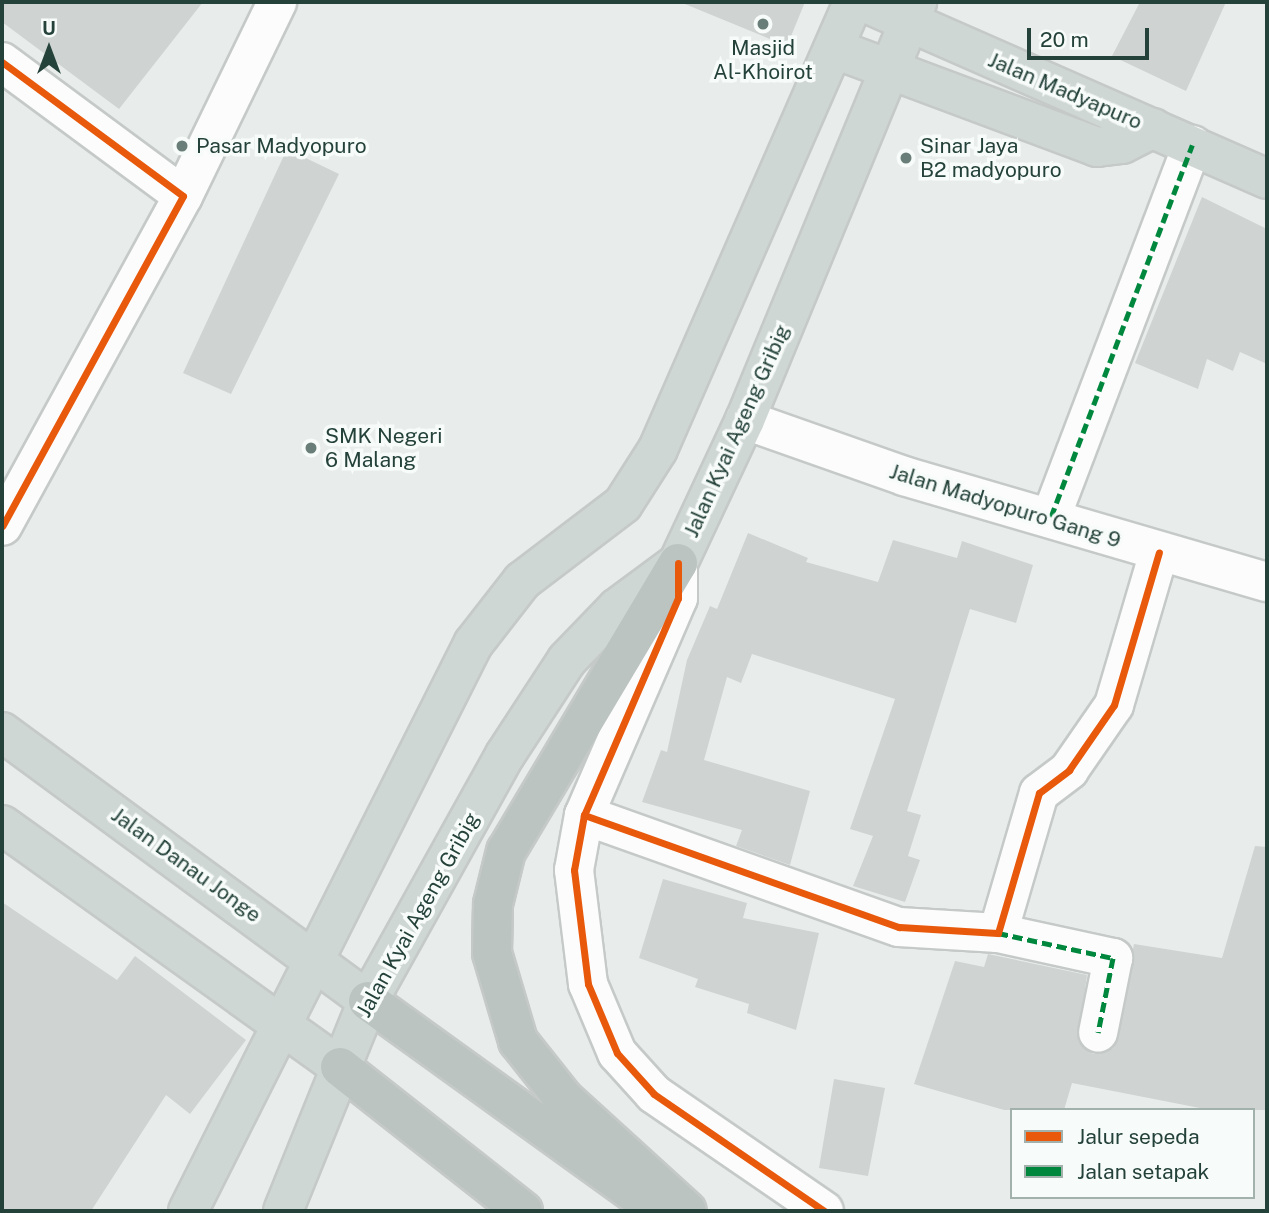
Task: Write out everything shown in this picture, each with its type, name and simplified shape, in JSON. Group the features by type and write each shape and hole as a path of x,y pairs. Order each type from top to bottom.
{"highway":[{"path":"678,562 506,851 493,904 492,953 518,1041 564,1099 687,1211"},
{"path":"368,1001 659,1211"},
{"path":"340,1067 523,1211"}],"main road":[{"path":"188,1211 277,1024 473,644 522,581 623,504 658,449 835,49 853,2"},
{"name":"Jalan Madyapuro","path":"864,2 913,11 1153,128 1267,179"},
{"name":"Jalan Kyai Ageng Gribig","path":"283,1211 368,1001 505,755 567,660 617,608 678,562 745,420 913,11"},
{"path":"835,49 889,72 1097,146 1122,144 1153,128"},
{"name":"Jalan Danau Jonge","path":"2,732 313,955 368,1001"},
{"path":"2,825 340,1067"}],"street":[{"path":"2,526 183,196 277,2"},
{"path":"2,62 183,196"},
{"path":"1051,517 1192,145"},
{"name":"Jalan Madyopuro Gang 9","path":"745,420 904,476 1267,582"},
{"path":"998,933 1039,793 1069,770 1114,705 1158,552"},
{"path":"678,562 678,598 584,815 574,870 576,911 588,984 617,1054 654,1094 824,1211"},
{"path":"584,815 900,927 998,933 1113,958 1098,1033"}],"building":[{"path":"2,2 203,2 119,109 2,22"},
{"name":"Masjid Al-Khoirot","path":"680,2 805,2 787,46"},
{"path":"1140,2 1226,2 1186,91 1112,56"},
{"path":"287,149 339,174 231,394 183,373"},
{"path":"1202,197 1267,229 1267,364 1240,352 1233,371 1207,359 1198,389 1135,363"},
{"path":"748,533 808,558 806,562 878,582 893,540 957,558 962,541 1033,565 1016,623 970,609 907,811 921,815 908,856 920,860 905,902 853,886 873,836 850,829 895,699 752,654 741,683 727,677 704,760 810,791 790,865 736,846 742,830 642,802 661,750 667,752 687,660 710,606 717,609"},
{"path":"1255,846 1267,847 1267,1110 1200,1108 1072,1083 1065,1108 1004,1110 914,1084 955,961 984,967 988,954 1087,975 1078,1041 1093,1054 1114,1048 1134,944 1222,958"},
{"path":"663,879 747,903 743,918 819,933 796,1030 747,1013 749,1004 695,987 698,979 639,958"},
{"path":"2,902 117,980 135,956 246,1040 190,1114 166,1095 91,1211 2,1211"},
{"path":"834,1079 885,1088 868,1176 819,1168"}],"marked path":[{"path":"1051,517 1192,145"},
{"path":"998,933 1113,958 1098,1033"}],"cycle path":[{"path":"2,62 183,196 2,526"},
{"path":"584,815 899,927 998,933 1039,793 1069,770 1114,705 1159,552"},
{"path":"678,563 678,598 584,815 574,870 588,984 617,1053 654,1094 824,1211"}],"place":[{"name":"Masjid Al-Khoirot","path":"763,24"},
{"name":"Pasar Madyopuro","path":"182,146"},
{"name":"Sinar Jaya B2 madyopuro","path":"906,158"},
{"name":"SMK Negeri 6 Malang","path":"311,448"}]}
